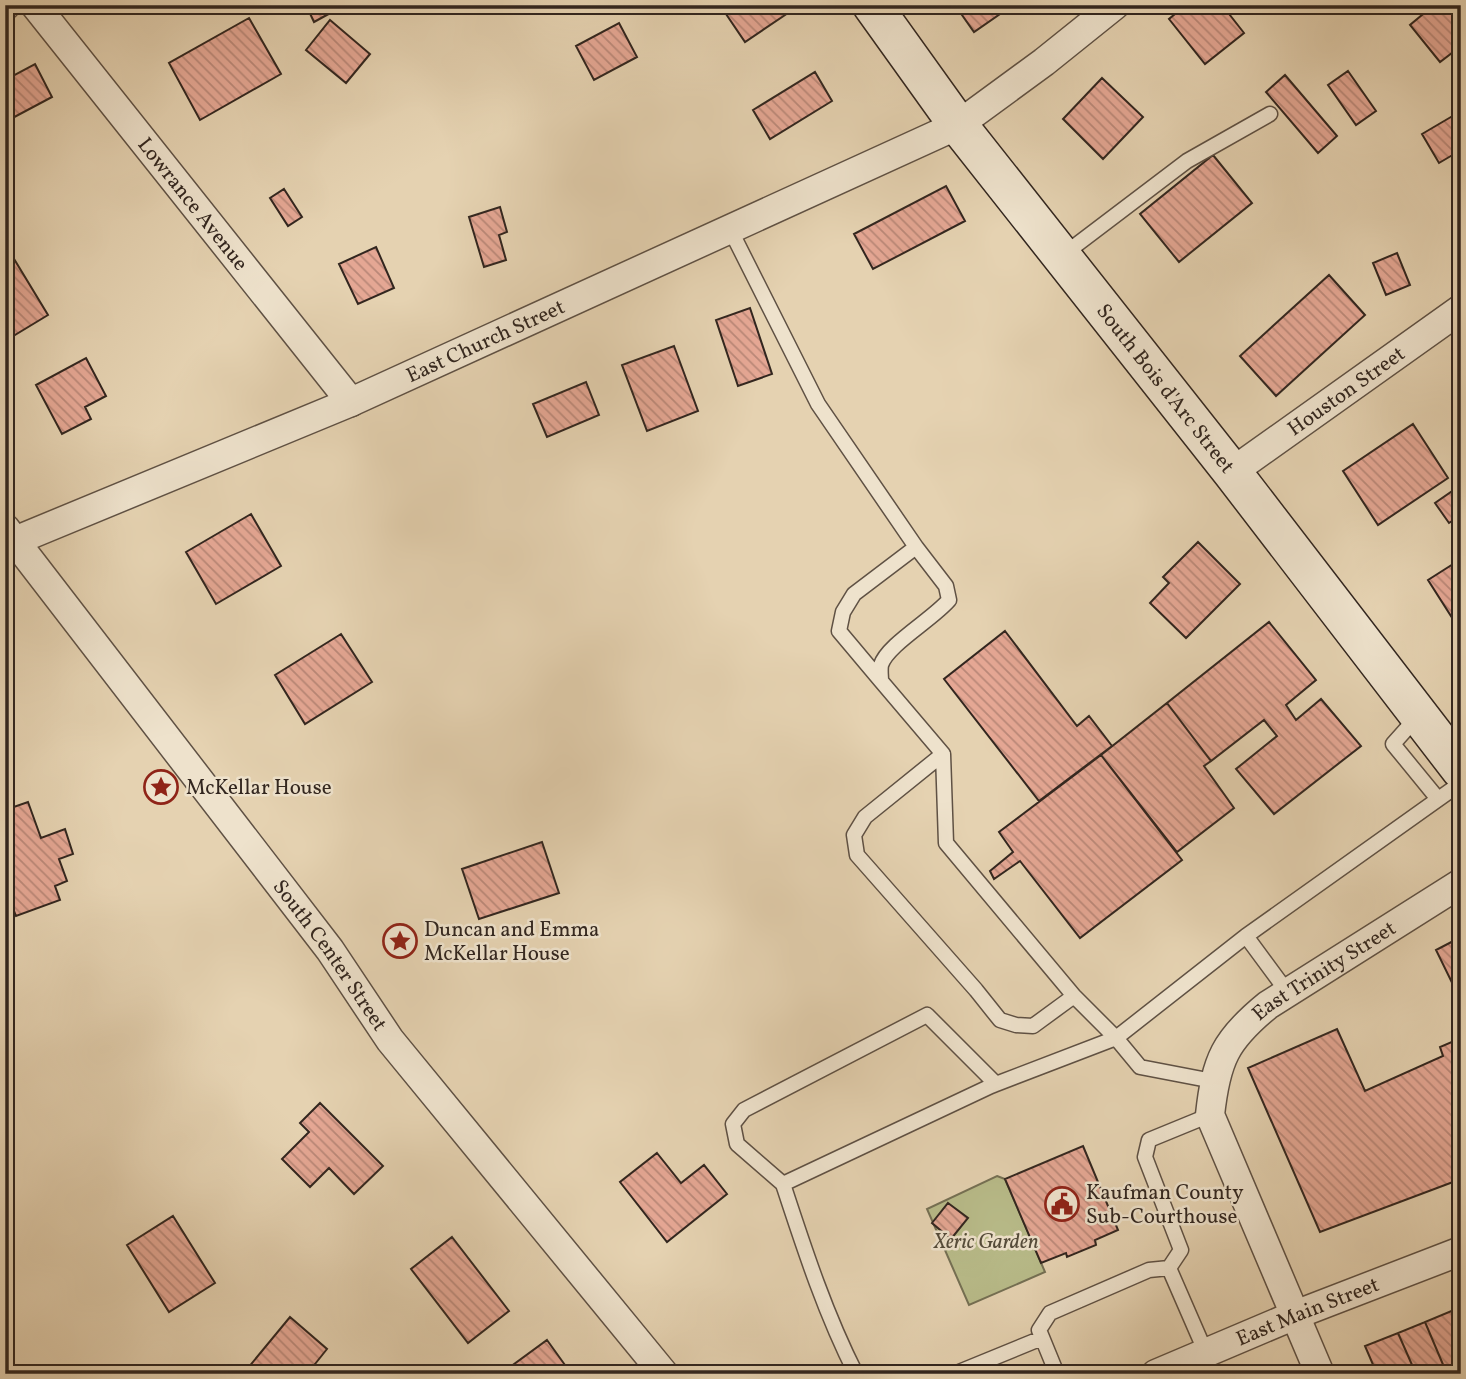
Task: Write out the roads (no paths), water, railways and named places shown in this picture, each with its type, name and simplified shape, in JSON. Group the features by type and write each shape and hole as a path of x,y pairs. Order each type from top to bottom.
{"main road":[{"name":"South Bois d'Arc Street","path":"872,5 958,125 1232,472 1419,715 1450,784"}],"street":[{"name":"Lowrance Avenue","path":"35,5 351,402"},
{"name":"East Church Street","path":"9,538 351,402 958,125 1044,62 1115,5"},
{"name":"Houston Street","path":"1232,472 1461,309"},
{"name":"South Center Street","path":"9,538 330,950 390,1040 664,1374"},
{"name":"East Trinity Street","path":"1210,1115 1213,1081 1220,1060 1235,1035 1252,1018 1461,883"},
{"path":"1210,1115 1320,1374"},
{"name":"East Main Street","path":"1156,1374 1295,1315 1461,1251"}],"lane":[{"path":"1062,257 1187,161 1270,114"},
{"path":"730,229 818,404 916,547 946,586 948,600 940,611 887,653 881,666 881,681"},
{"path":"916,547 854,594 843,612 839,631 943,754 946,843 1074,996 1116,1038 1140,1067 1213,1081"},
{"path":"1419,715 1393,744 1450,784"},
{"path":"943,754 865,817 854,835 857,855 1000,1020 1033,1026 1074,996"},
{"path":"783,1184 996,1084 1116,1038 1246,936 1450,784 1461,783"},
{"path":"1246,936 1288,993"},
{"path":"856,1374 842,1347 806,1256 783,1184 737,1144 733,1124 744,1110 927,1015 996,1084"},
{"path":"1169,1268 1181,1250 1145,1157 1149,1140 1210,1115"},
{"path":"1057,1374 1039,1330 1050,1313 1149,1270 1169,1268"},
{"path":"1169,1268 1206,1353"},
{"path":"954,1374 1042,1338"}],"place":[{"name":"McKellar House","path":"161,787"},
{"name":"Duncan and Emma McKellar House","path":"400,941"},
{"name":"Kaufman County Sub-Courthouse","path":"1062,1204"}],"park label":[{"name":"Xeric Garden","path":"986,1241"}]}
